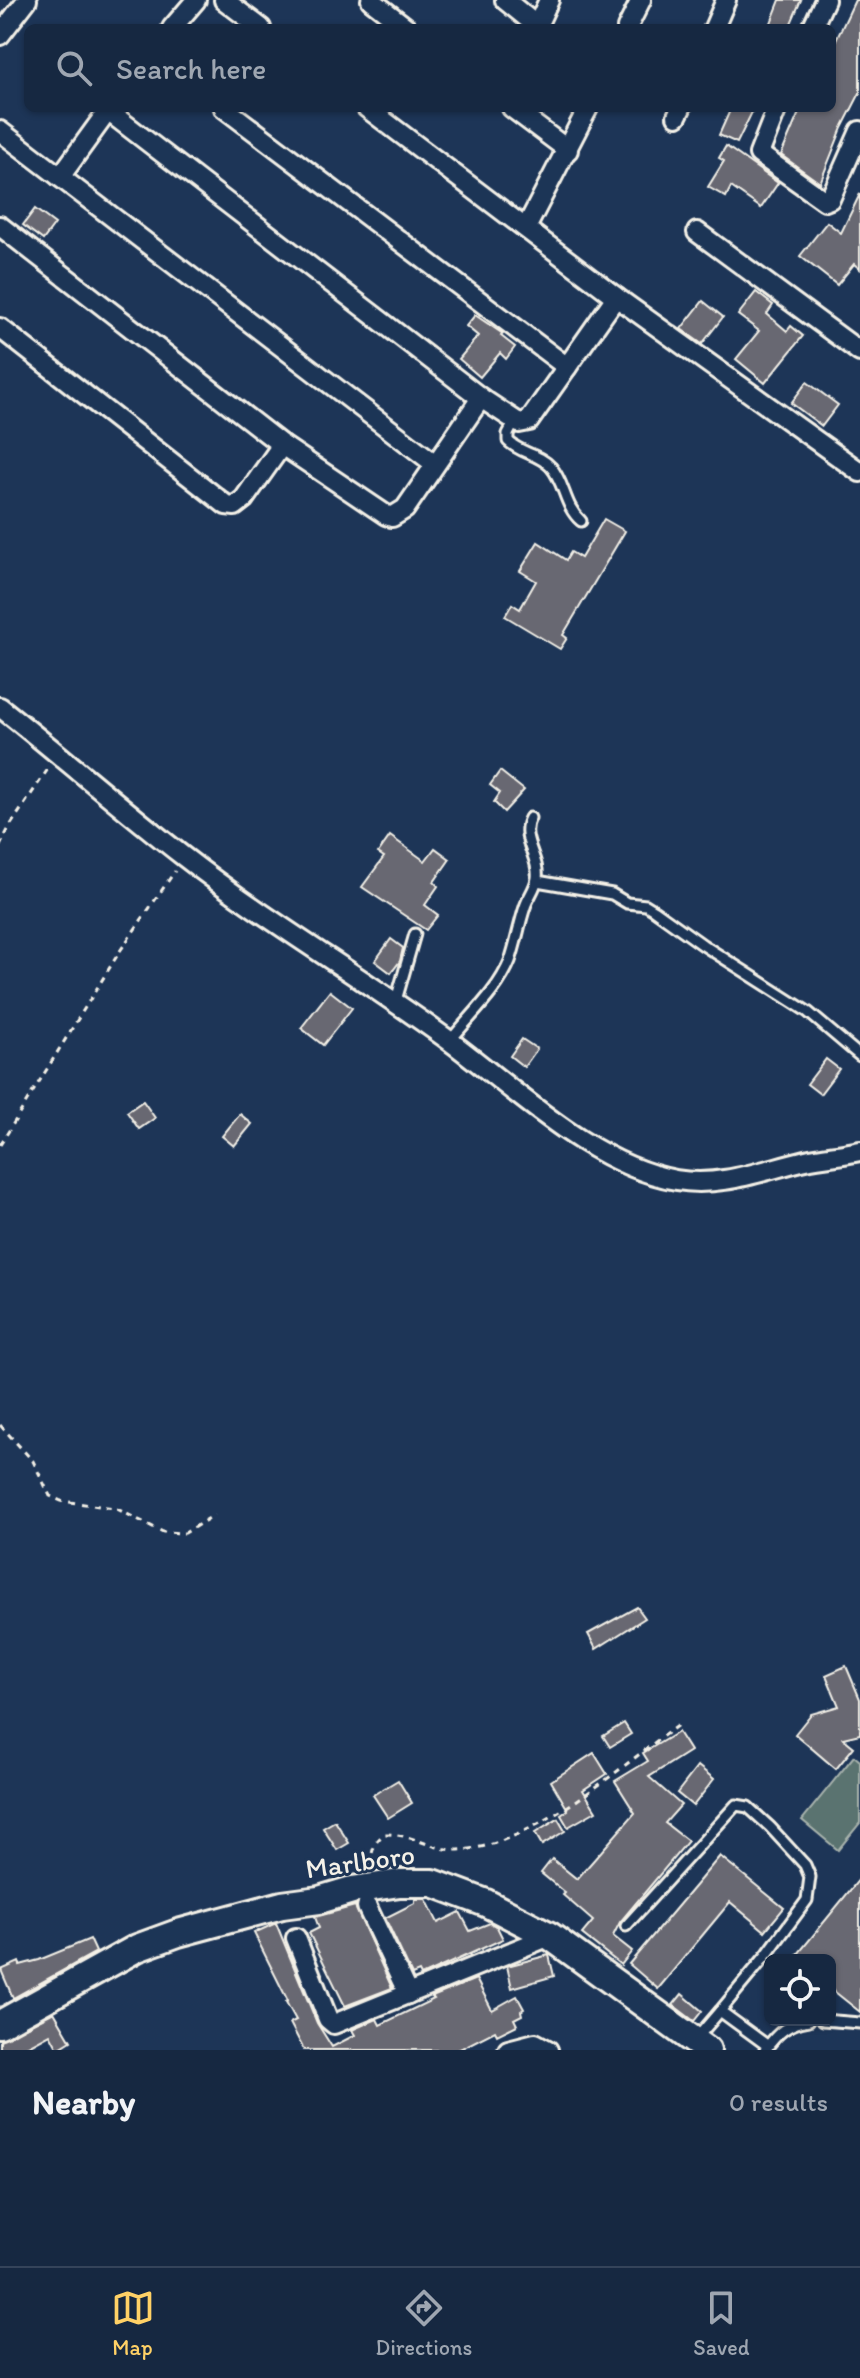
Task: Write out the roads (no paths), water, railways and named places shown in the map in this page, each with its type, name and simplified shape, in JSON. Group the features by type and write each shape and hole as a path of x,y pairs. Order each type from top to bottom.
{"street":[{"path":"0,35 27,0"},
{"path":"175,24 196,0"},
{"path":"224,0 256,24"},
{"path":"371,0 402,24"},
{"path":"505,0 533,24"},
{"path":"538,24 549,0"},
{"path":"629,24 641,0"},
{"path":"716,24 726,0"},
{"path":"814,24 825,0"},
{"path":"60,177 108,112"},
{"path":"112,112 481,398 515,421 529,421 616,297"},
{"path":"229,112 567,367"},
{"path":"372,112 616,297 860,472"},
{"path":"517,112 568,150"},
{"path":"526,228 586,112"},
{"path":"775,112 759,154 820,200 830,199 860,131"},
{"path":"0,131 435,464"},
{"path":"0,226 282,445 392,517 405,509 481,398"},
{"path":"697,232 860,352"},
{"path":"0,328 211,495 231,507 244,499 282,445"},
{"path":"0,707 184,858 450,1041 591,1145 646,1172 701,1183 724,1181 808,1160 860,1151"},
{"name":"Marlboro","path":"0,2024 137,1948 282,1905 319,1900 375,1886 433,1883 486,1903 550,1936 701,2045"},
{"path":"367,1907 408,1994"},
{"path":"296,1938 328,2019 334,2024 550,1936"},
{"path":"508,2050 535,2043 548,2050"}],"lane":[{"path":"515,421 508,441 515,448 541,457 554,470 565,499 581,521"},
{"path":"450,1041 500,980 513,952 526,902 537,881 526,825 530,818"},
{"path":"537,881 612,894 627,903 646,905 808,1012 860,1056"},
{"path":"395,1004 415,934"},
{"path":"626,1926 736,1805 753,1811 805,1865 810,1877 807,1900 720,2011 701,2045"},
{"path":"720,2011 767,2048 777,2033 790,2026"},
{"path":"836,2021 860,2023"}]}
